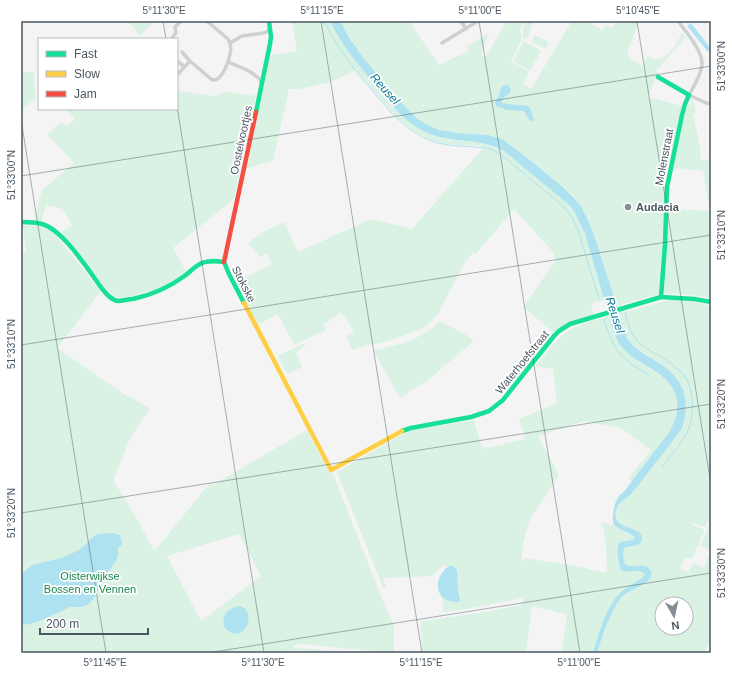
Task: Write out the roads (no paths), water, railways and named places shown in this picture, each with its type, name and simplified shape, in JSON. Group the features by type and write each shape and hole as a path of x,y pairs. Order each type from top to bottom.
{"street":[{"path":"172,38 176,33 175,27 181,21"},
{"path":"182,52 211,79 217,79 223,73 228,62 231,47 230,43 228,39 207,21"},
{"name":"Oostelvoortjes","path":"224,262 270,44 269,21"},
{"path":"461,21 466,29"},
{"path":"442,43 478,21"},
{"path":"678,21 701,58 702,66 690,95"},
{"path":"230,43 242,36 264,33 270,30"},
{"path":"178,74 190,61"},
{"path":"178,62 184,67"},
{"path":"228,62 256,75 262,83"},
{"path":"658,77 690,95 711,104"},
{"name":"Molenstraat","path":"661,297 667,187 682,115 685,104 690,95"},
{"name":"Stokske","path":"21,222 43,224 56,231 70,246 104,291 112,299 118,301 161,291 171,286 199,264 204,262 224,262 283,379 332,470"},
{"name":"Waterhoefstraat","path":"332,470 403,430 471,417 489,411 502,400 554,336 570,324 661,297 694,299 711,302"}],"water":[{"name":"Reusel","path":"330,21 340,21 364,59 406,108 419,120 439,130 487,135 502,139 563,187 576,200 581,206 588,220 596,241 627,338 641,352 673,374 684,393 686,412 681,430 630,495 617,508 617,521 637,531 641,534 642,539 641,543 635,546 624,548 623,555 625,564 628,566 648,567 651,574 647,582 627,593 619,601 607,624 597,653 593,653 610,606 623,590 645,575 644,573 638,571 623,571 620,569 618,548 620,542 633,540 635,537 614,525 614,506 619,496 670,431 677,413 677,401 674,391 662,376 628,353 618,342 585,234 574,211 568,204 504,151 479,142 436,136 410,123 395,109 358,64 340,39"},
{"path":"691,23 711,49 708,52 687,26"},
{"path":"508,85 511,91 504,98 502,103 528,106 534,119 532,121 530,121 524,111 507,110 496,106 495,102 502,86"},
{"path":"113,533 120,535 122,544 118,548 118,556 106,574 95,597 89,604 83,607 70,607 42,620 21,625 21,575 32,565 62,558 79,550 98,534"},
{"path":"449,566 453,566 457,570 460,600 458,602 450,601 444,598 438,589 440,577"},
{"path":"240,606 246,609 248,615 246,627 237,633 231,632 224,627 226,613 232,608"}],"waterway":[{"name":"Reusel","path":"324,21 339,48 358,73 392,114 409,128 438,143 492,149 503,156 564,207 572,217 578,230 599,299"},
{"name":"Reusel","path":"625,312 630,329 638,342 669,362 681,372 688,381 692,396 692,413 689,428 681,443 662,467"},
{"name":"Reusel","path":"604,319 607,330 619,353 631,364 649,375"}],"place":[{"name":"Audacia","path":"628,207"}],"park label":[{"name":"Oisterwijkse Bossen en Vennen","path":"90,582"}]}
